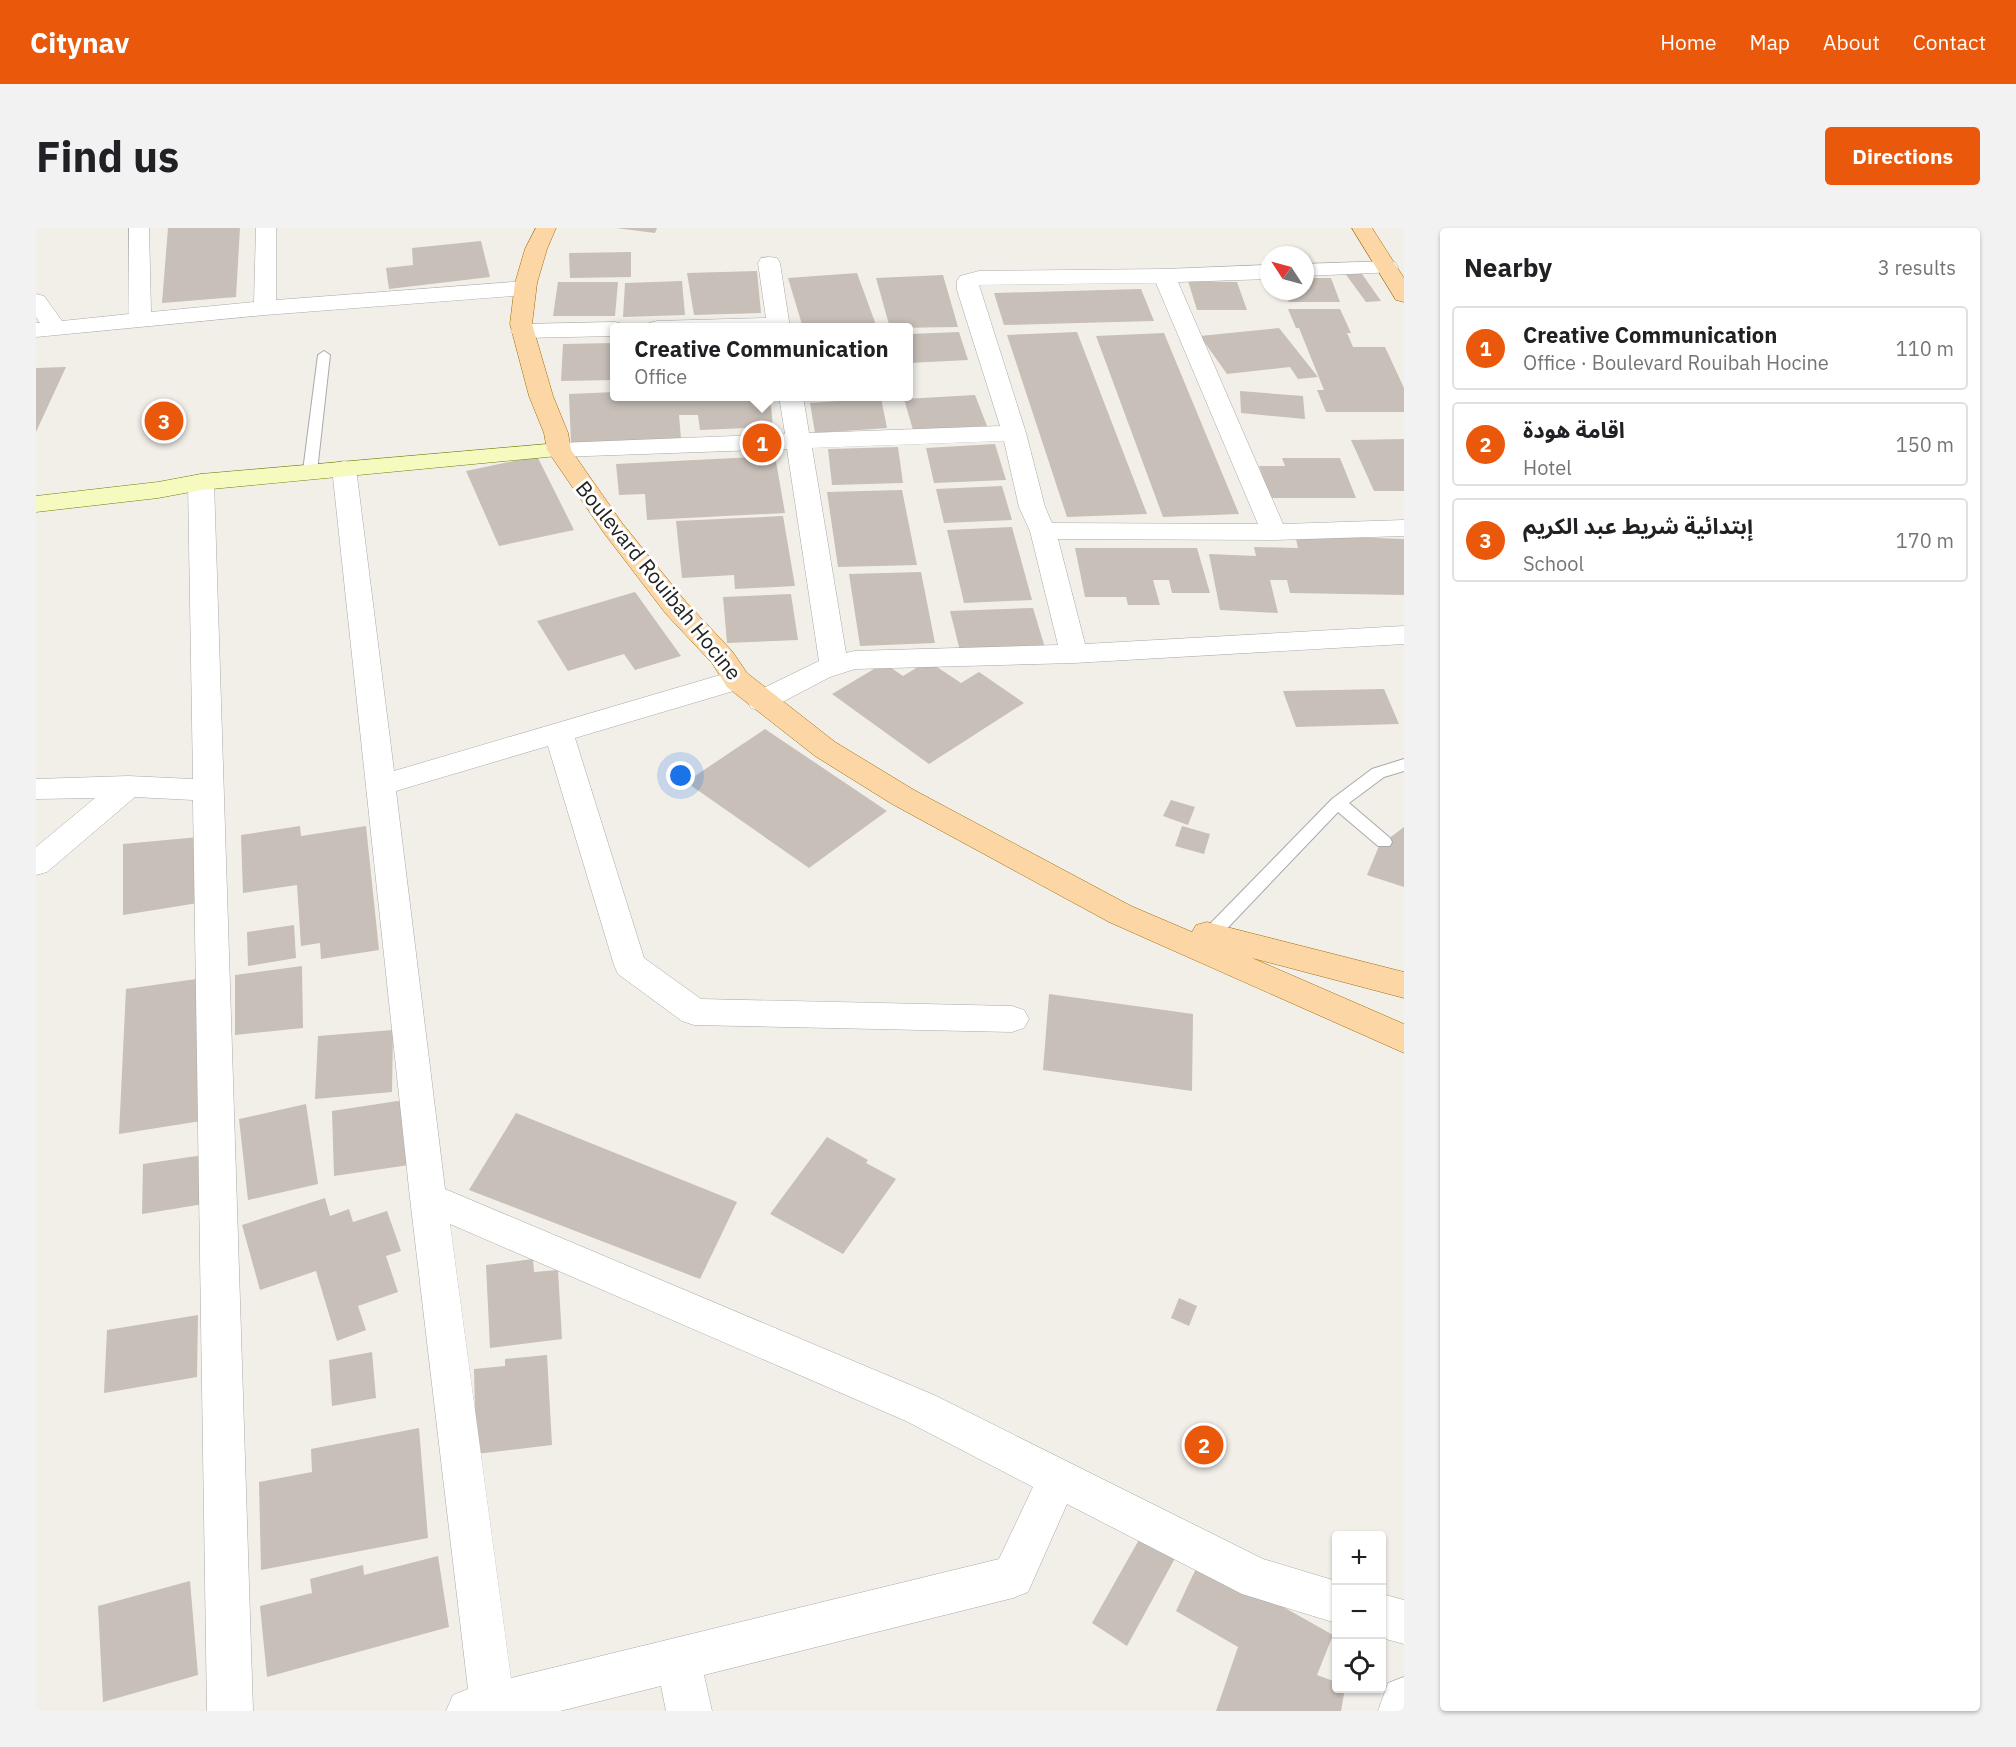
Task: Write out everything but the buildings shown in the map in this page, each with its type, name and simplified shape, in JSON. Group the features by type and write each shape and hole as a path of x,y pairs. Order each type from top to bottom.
{"main road":[{"name":"Boulevard Rouibah Hocine","path":"541,228 525,288 521,324 541,396 556,433 559,450 613,528 676,608 722,657 737,680 825,749 903,797 1120,914"},
{"path":"1362,228 1404,295"},
{"path":"1120,914 1210,934 1404,985"},
{"path":"1120,914 1404,1039"}],"street":[{"path":"139,228 140,319"},
{"path":"265,308 266,228"},
{"path":"769,262 779,323"},
{"path":"1314,270 1387,267"},
{"path":"1074,654 1043,531 1032,507 1014,433 968,290 968,281 978,278 1260,272"},
{"path":"1164,276 1274,532"},
{"path":"36,301 45,328 525,288"},
{"path":"522,331 610,329"},
{"path":"792,401 834,666"},
{"path":"36,504 158,490 201,482 559,450 1014,433"},
{"path":"327,470 380,785 428,1198 480,1708 1013,1577 1058,1478"},
{"path":"201,482 230,1711"},
{"path":"1043,531 1274,532 1404,528"},
{"path":"761,701 820,670 854,660 1074,654 1404,635"},
{"path":"380,785 737,680"},
{"path":"559,732 630,965 694,1012 1012,1019"},
{"path":"36,789 128,786 208,790"},
{"path":"36,864 128,786"},
{"path":"428,1198 920,1408 1257,1579 1332,1601"},
{"path":"1386,1617 1404,1623"},
{"path":"678,1659 689,1711"},
{"path":"1401,1711 1404,1699"}],"lane":[{"path":"324,355 327,470"},
{"path":"1210,934 1300,839 1338,803 1378,773 1404,765"},
{"path":"1338,803 1384,842"}],"place":[{"name":"إبتدائية شريط عبد الكريم","path":"164,421"},
{"name":"Creative Communication","path":"762,443"},
{"name":"اقامة هودة","path":"1204,1445"}]}
